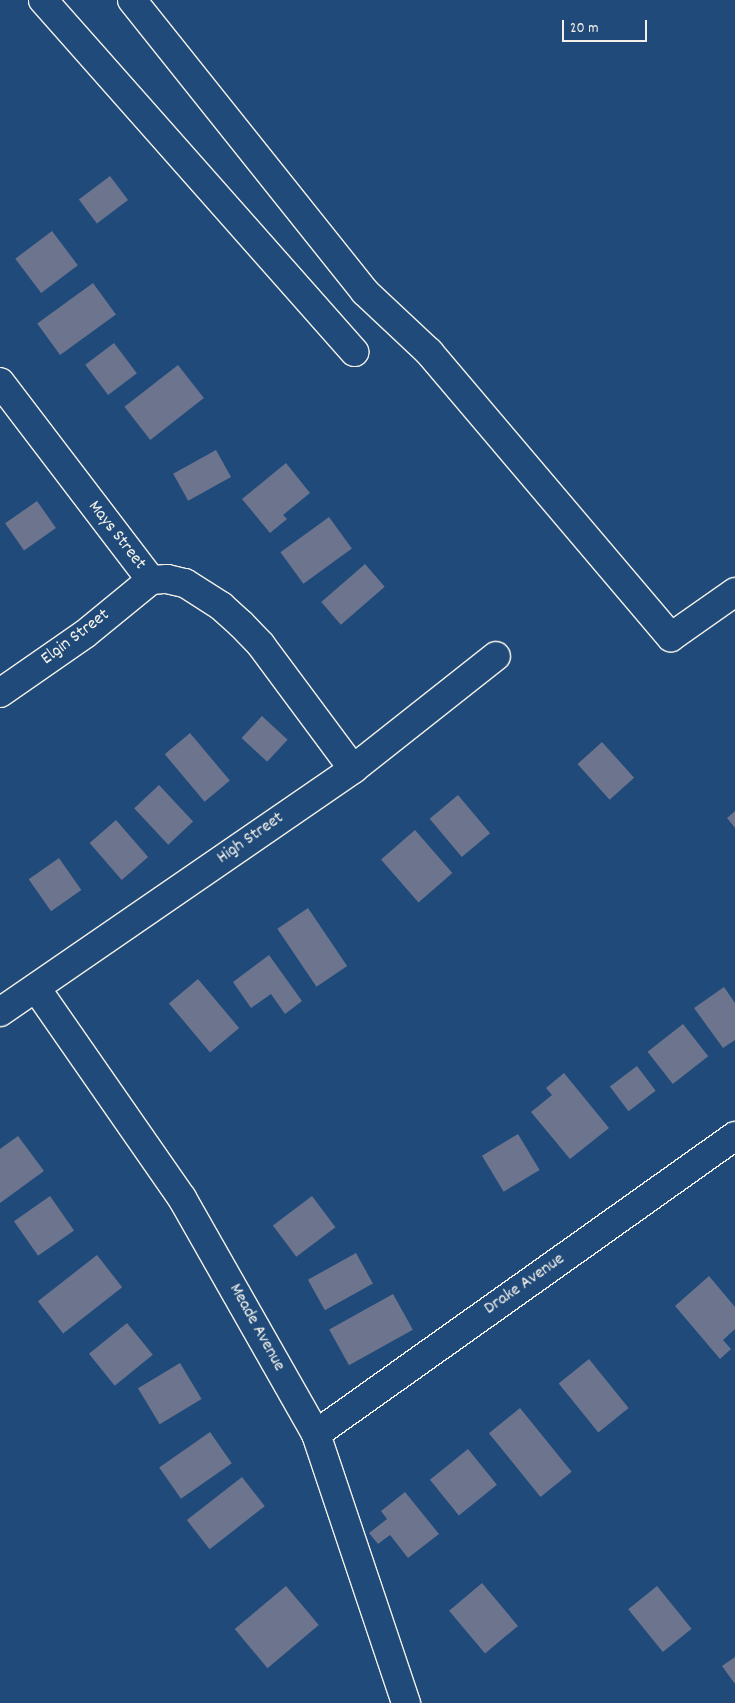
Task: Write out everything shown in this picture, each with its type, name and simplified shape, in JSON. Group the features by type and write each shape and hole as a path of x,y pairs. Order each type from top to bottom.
{"street":[{"path":"43,0 354,352"},
{"path":"132,0 365,292 429,352 671,637 735,592"},
{"name":"Mays Street","path":"0,382 151,580 167,579 185,583 221,606 241,624 261,646 353,769"},
{"name":"Elgin Street","path":"0,693 85,634 151,580"},
{"name":"High Street","path":"0,1012 353,769 496,656"},
{"name":"Meade Avenue","path":"36,988 182,1198 316,1434 406,1703"},
{"name":"Drake Avenue","path":"316,1434 735,1136"}],"building":[{"path":"110,176 128,200 97,223 79,199"},
{"path":"52,231 78,265 41,293 15,259"},
{"path":"93,283 116,315 60,355 37,324"},
{"path":"114,343 137,373 108,395 85,365"},
{"path":"178,365 204,398 150,440 124,407"},
{"path":"216,450 231,477 188,501 173,474"},
{"path":"286,463 310,493 283,515 287,519 270,533 242,499"},
{"path":"37,501 56,528 24,550 5,523"},
{"path":"329,517 352,549 303,584 280,552"},
{"path":"365,564 385,587 341,625 321,602"},
{"path":"262,716 288,740 267,762 242,738"},
{"path":"190,733 230,780 205,802 165,754"},
{"path":"602,742 634,778 610,800 577,764"},
{"path":"159,785 193,822 168,845 134,808"},
{"path":"458,795 490,833 462,857 430,819"},
{"path":"735,811 735,828 727,818"},
{"path":"116,820 148,857 122,880 90,843"},
{"path":"415,830 452,873 418,903 381,860"},
{"path":"59,858 81,890 51,911 29,879"},
{"path":"308,908 347,966 316,987 277,929"},
{"path":"269,955 302,1001 285,1014 271,994 251,1008 233,982"},
{"path":"198,979 239,1028 210,1052 169,1003"},
{"path":"724,987 735,1003 735,1040 723,1048 694,1008"},
{"path":"683,1024 708,1056 673,1084 648,1052"},
{"path":"637,1066 656,1091 629,1111 610,1086"},
{"path":"564,1073 609,1128 570,1159 531,1112 552,1095 546,1088"},
{"path":"518,1134 540,1170 504,1192 482,1156"},
{"path":"18,1136 44,1171 0,1203 0,1149"},
{"path":"50,1196 74,1230 38,1256 14,1221"},
{"path":"312,1196 335,1227 296,1257 273,1225"},
{"path":"356,1253 373,1284 325,1310 308,1280"},
{"path":"97,1255 122,1287 63,1333 38,1301"},
{"path":"709,1276 735,1307 735,1329 723,1340 731,1349 720,1359 675,1306"},
{"path":"393,1294 413,1330 349,1365 329,1329"},
{"path":"127,1323 153,1355 115,1386 89,1354"},
{"path":"589,1359 629,1408 598,1433 559,1384"},
{"path":"180,1363 202,1399 160,1424 138,1388"},
{"path":"520,1408 572,1472 541,1497 489,1433"},
{"path":"210,1432 232,1463 181,1499 159,1468"},
{"path":"468,1449 497,1485 459,1516 430,1480"},
{"path":"242,1477 265,1506 210,1549 187,1520"},
{"path":"405,1492 439,1534 408,1558 390,1535 378,1544 369,1533 387,1519 381,1511"},
{"path":"482,1583 518,1626 485,1654 449,1611"},
{"path":"286,1586 319,1625 267,1668 235,1629"},
{"path":"657,1586 692,1629 663,1652 628,1609"},
{"path":"735,1657 735,1684 722,1666"}]}
